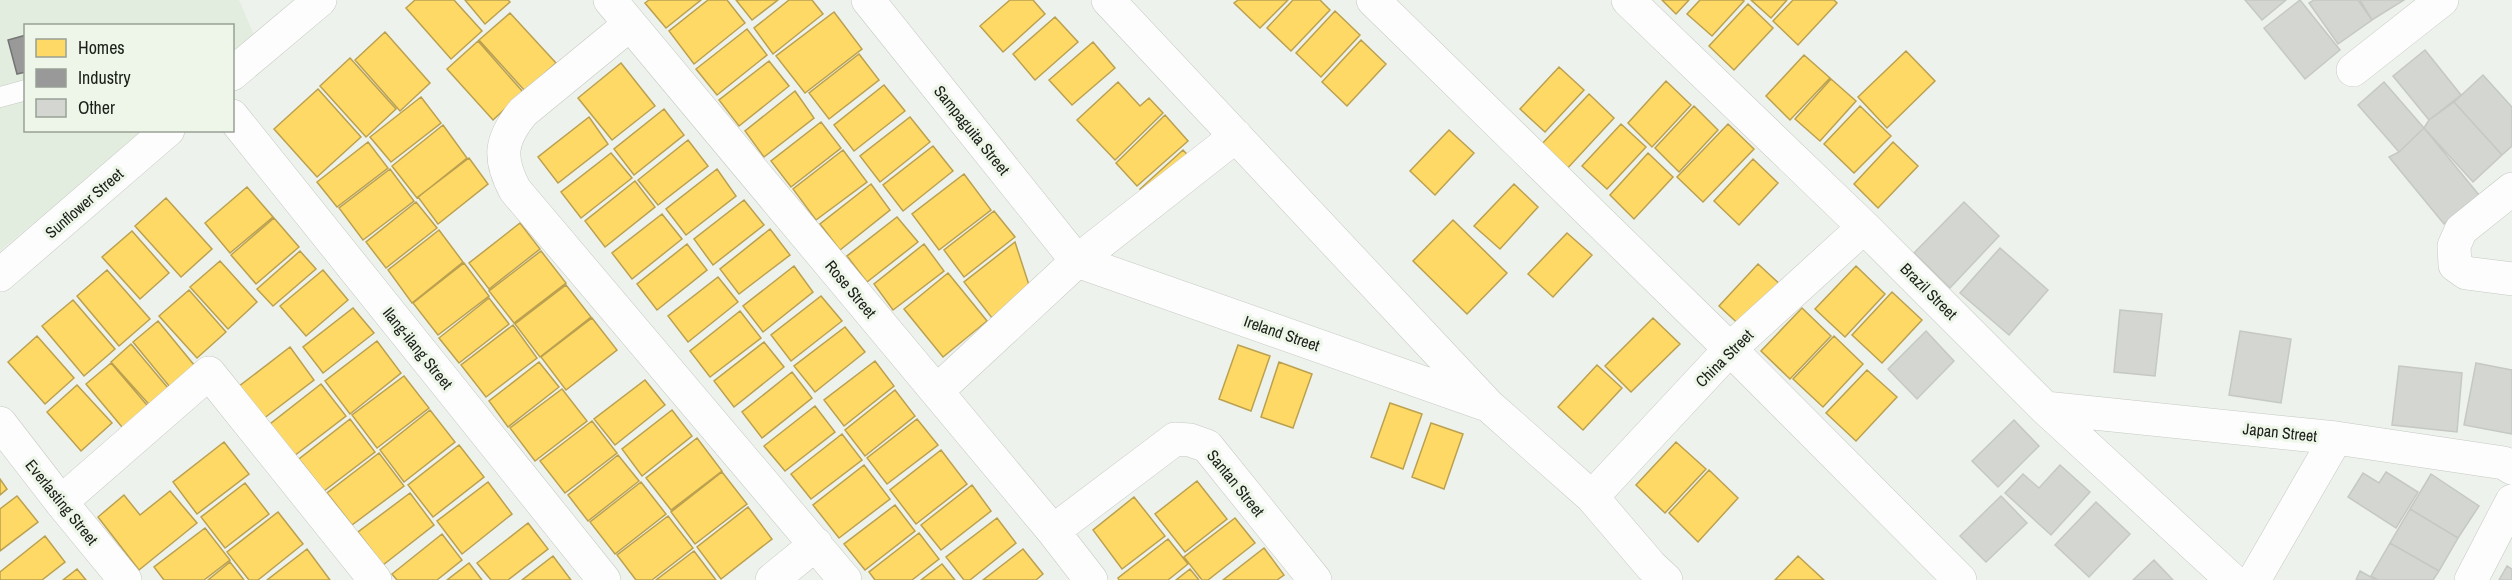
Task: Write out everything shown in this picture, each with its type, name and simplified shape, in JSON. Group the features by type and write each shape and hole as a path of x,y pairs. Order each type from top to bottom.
{"street":[{"path":"234,72 320,0"},
{"name":"Sampaguita Street","path":"868,0 1077,261"},
{"path":"1108,0 1488,405 1592,497 1656,575"},
{"path":"1373,0 1730,349 1960,580"},
{"name":"Brazil Street","path":"1628,0 1864,227 2045,408 2232,580"},
{"path":"2353,70 2442,0"},
{"path":"620,13 509,129 503,149 505,171 515,190 846,580"},
{"name":"Rose Street","path":"620,13 937,391 1091,580"},
{"name":"Ilang-ilang Street","path":"234,118 604,580"},
{"name":"Sunflower Street","path":"0,275 166,132"},
{"path":"937,391 1077,261 1236,136"},
{"path":"2512,189 2461,230 2454,246 2455,265 2466,273 2512,279"},
{"name":"China Street","path":"1592,497 1730,349 1864,227"},
{"name":"Ireland Street","path":"1077,261 1488,405"},
{"path":"61,502 209,373 375,580"},
{"name":"Japan Street","path":"2045,408 2336,438 2504,463 2512,468"},
{"name":"Everlasting Street","path":"0,423 125,580"},
{"path":"2254,580 2336,438"},
{"name":"Santan Street","path":"1053,531 1175,439 1190,440 1207,447 1315,580"},
{"path":"2471,580 2512,501"},
{"path":"772,580 816,544"}],"lane":[{"path":"0,97 24,91"}],"shaded area":[{"path":"0,0 239,0 255,37 234,55 234,24 24,24 24,132 143,132 0,251"}],"building: Homes":[{"path":"415,0 454,0 482,31 451,59 406,8"},
{"path":"465,0 508,0 510,2 485,24"},
{"path":"649,0 701,0 666,28 645,3"},
{"path":"708,0 727,0 745,23 694,64 669,31"},
{"path":"736,0 778,0 752,20"},
{"path":"789,0 812,0 823,14 773,54 754,28"},
{"path":"1010,0 1033,0 1045,14 1003,52 980,26"},
{"path":"1238,0 1288,0 1260,28 1234,3"},
{"path":"1293,0 1320,0 1330,10 1291,51 1267,28"},
{"path":"1662,0 1689,0 1676,14"},
{"path":"1700,0 1744,1 1712,36 1687,14"},
{"path":"1751,0 1787,0 1771,18"},
{"path":"1793,0 1834,0 1837,3 1798,45 1773,21"},
{"path":"1748,4 1773,28 1734,70 1709,46"},
{"path":"1335,11 1360,35 1321,77 1296,53"},
{"path":"834,12 862,49 805,93 776,56"},
{"path":"510,13 556,63 525,91 479,40"},
{"path":"1055,17 1078,42 1035,80 1013,54"},
{"path":"747,29 767,55 717,95 696,69"},
{"path":"385,32 430,83 400,111 355,60"},
{"path":"1361,40 1386,64 1347,106 1322,82"},
{"path":"478,41 523,92 493,120 447,69"},
{"path":"1093,42 1115,68 1072,105 1049,80"},
{"path":"1906,51 1935,81 1887,128 1858,97"},
{"path":"859,54 879,80 829,119 809,93"},
{"path":"1804,55 1830,78 1790,120 1766,96"},
{"path":"350,58 396,109 366,137 320,86"},
{"path":"769,61 789,86 739,126 719,100"},
{"path":"621,63 655,106 612,140 578,98"},
{"path":"1559,67 1584,90 1545,132 1520,109"},
{"path":"1831,79 1856,101 1820,141 1795,119"},
{"path":"1666,81 1691,105 1652,147 1628,123"},
{"path":"1118,82 1140,106 1149,98 1163,113 1115,160 1077,120"},
{"path":"884,85 905,111 854,151 834,125"},
{"path":"318,89 361,137 317,177 274,129"},
{"path":"795,91 814,118 764,157 745,131"},
{"path":"1589,94 1614,118 1565,171 1540,146"},
{"path":"421,97 441,123 391,162 370,137"},
{"path":"1694,106 1718,130 1679,172 1655,148"},
{"path":"1860,106 1891,136 1854,173 1824,144"},
{"path":"664,109 684,135 634,175 614,149"},
{"path":"1165,115 1188,141 1137,186 1116,163"},
{"path":"589,117 608,144 558,183 538,157"},
{"path":"910,117 930,142 880,182 860,156"},
{"path":"821,122 841,148 791,187 771,161"},
{"path":"1621,124 1646,147 1607,189 1582,166"},
{"path":"1728,124 1754,149 1703,202 1677,177"},
{"path":"443,125 467,158 417,198 392,166"},
{"path":"1449,130 1474,153 1435,195 1410,171"},
{"path":"688,140 708,166 658,205 638,180"},
{"path":"368,142 388,168 337,207 317,182"},
{"path":"1893,142 1918,166 1878,208 1854,184"},
{"path":"933,146 953,171 903,211 883,185"},
{"path":"843,150 867,182 816,220 793,189"},
{"path":"1183,150 1195,163 1151,202 1140,189"},
{"path":"611,153 632,178 581,218 561,192"},
{"path":"1648,153 1673,177 1634,219 1610,195"},
{"path":"469,158 488,184 438,224 418,197"},
{"path":"1753,159 1778,183 1739,225 1714,201"},
{"path":"390,169 414,201 363,240 339,208"},
{"path":"717,169 736,196 686,235 666,209"},
{"path":"964,174 991,210 939,250 912,214"},
{"path":"635,181 655,207 605,247 585,221"},
{"path":"871,184 890,210 840,250 820,224"},
{"path":"1514,184 1538,207 1500,249 1474,226"},
{"path":"247,187 273,217 230,253 205,223"},
{"path":"166,198 212,249 181,277 135,226"},
{"path":"744,200 764,225 713,265 694,239"},
{"path":"416,202 437,228 386,268 366,242"},
{"path":"994,211 1015,237 964,277 944,250"},
{"path":"662,214 682,239 632,279 612,253"},
{"path":"897,217 918,242 867,282 847,256"},
{"path":"274,218 299,247 256,284 231,255"},
{"path":"1453,220 1507,273 1467,314 1413,261"},
{"path":"520,223 540,249 489,289 469,263"},
{"path":"770,229 790,255 739,294 720,269"},
{"path":"439,230 463,262 412,303 388,270"},
{"path":"132,231 169,273 140,299 102,257"},
{"path":"1567,233 1592,255 1553,297 1528,274"},
{"path":"1015,242 1029,285 992,318 964,282"},
{"path":"687,244 707,270 657,310 637,284"},
{"path":"924,244 944,271 893,310 874,284"},
{"path":"300,251 316,269 273,306 257,289"},
{"path":"541,251 566,283 514,323 489,291"},
{"path":"220,261 257,302 228,329 190,287"},
{"path":"464,263 489,296 438,335 413,303"},
{"path":"1758,264 1783,287 1744,329 1719,306"},
{"path":"794,266 813,292 763,332 743,306"},
{"path":"1856,266 1885,294 1845,337 1815,309"},
{"path":"107,270 150,319 119,346 77,296"},
{"path":"323,270 348,300 306,336 280,306"},
{"path":"948,273 987,321 943,357 904,309"},
{"path":"718,277 738,302 688,342 668,316"},
{"path":"566,285 591,317 540,357 515,324"},
{"path":"189,290 226,332 197,358 159,316"},
{"path":"1892,292 1922,320 1882,363 1852,335"},
{"path":"821,296 842,321 791,361 771,335"},
{"path":"489,298 509,324 459,363 439,338"},
{"path":"73,300 115,349 84,376 42,326"},
{"path":"353,308 374,333 323,373 303,347"},
{"path":"1802,308 1831,336 1790,379 1761,351"},
{"path":"740,311 761,338 710,377 690,351"},
{"path":"592,318 617,350 566,390 541,357"},
{"path":"1653,318 1680,344 1631,392 1605,366"},
{"path":"158,321 199,371 174,392 133,342"},
{"path":"513,325 537,358 486,397 461,365"},
{"path":"845,327 865,352 815,392 794,366"},
{"path":"37,336 74,378 45,404 8,362"},
{"path":"1834,336 1863,364 1823,407 1793,379"},
{"path":"377,341 401,373 350,414 325,381"},
{"path":"764,342 784,367 734,407 714,381"},
{"path":"131,344 173,394 155,411 111,362"},
{"path":"1238,345 1270,356 1251,411 1219,399"},
{"path":"290,347 314,380 263,419 238,387"},
{"path":"875,361 894,386 844,426 824,400"},
{"path":"539,362 559,387 508,427 489,401"},
{"path":"1279,362 1312,374 1293,428 1261,417"},
{"path":"111,363 152,411 127,433 86,384"},
{"path":"1597,365 1622,388 1583,430 1558,407"},
{"path":"1867,370 1897,397 1856,441 1826,413"},
{"path":"792,372 812,398 762,438 742,412"},
{"path":"404,376 429,408 377,448 352,415"},
{"path":"645,380 665,405 615,445 594,419"},
{"path":"321,384 346,416 294,456 270,424"},
{"path":"77,385 112,423 81,451 47,412"},
{"path":"562,389 587,421 535,461 510,428"},
{"path":"895,390 915,416 865,456 845,430"},
{"path":"1390,403 1422,414 1403,469 1371,457"},
{"path":"815,406 835,432 785,471 764,446"},
{"path":"430,410 455,442 404,482 380,450"},
{"path":"672,410 692,436 642,476 622,449"},
{"path":"350,419 375,452 324,491 299,459"},
{"path":"917,419 938,445 887,484 867,458"},
{"path":"592,421 617,453 565,493 540,461"},
{"path":"1431,423 1463,434 1444,489 1412,477"},
{"path":"842,434 862,460 811,499 791,474"},
{"path":"697,438 722,471 671,510 646,478"},
{"path":"224,442 249,474 197,514 173,482"},
{"path":"1676,442 1706,469 1665,513 1636,485"},
{"path":"459,445 484,477 433,517 408,485"},
{"path":"941,450 967,484 916,524 890,490"},
{"path":"379,453 404,486 352,525 327,493"},
{"path":"618,455 639,481 588,521 568,495"},
{"path":"864,465 890,499 839,538 813,505"},
{"path":"1709,470 1738,498 1698,542 1669,513"},
{"path":"722,472 747,504 695,544 671,512"},
{"path":"0,479 7,489 0,495"},
{"path":"1197,481 1227,519 1185,552 1155,514"},
{"path":"488,482 512,514 462,554 437,521"},
{"path":"641,482 666,514 615,554 590,522"},
{"path":"245,483 269,514 225,548 201,517"},
{"path":"972,485 991,511 941,550 921,525"},
{"path":"170,491 197,523 139,570 98,517 124,495 140,515"},
{"path":"410,493 434,525 383,565 358,532"},
{"path":"17,496 38,522 0,551 0,509"},
{"path":"1134,497 1165,536 1122,569 1093,530"},
{"path":"895,505 915,531 865,570 844,544"},
{"path":"748,507 772,539 721,579 697,547"},
{"path":"278,512 303,544 258,580 249,580 227,552"},
{"path":"668,516 693,548 652,580 636,580 617,555"},
{"path":"997,518 1016,543 970,580 964,580 946,557"},
{"path":"1235,518 1255,543 1208,580 1202,580 1184,557"},
{"path":"528,523 548,549 508,580 491,580 477,563"},
{"path":"205,528 230,560 204,580 164,580 154,567"},
{"path":"919,533 939,559 912,580 875,580 869,572"},
{"path":"442,534 462,560 437,580 397,580 392,574"},
{"path":"45,536 65,562 42,580 0,580 0,572"},
{"path":"1168,539 1188,564 1168,580 1119,580 1118,578"},
{"path":"1264,548 1284,575 1277,580 1223,580"},
{"path":"307,549 330,580 267,580"},
{"path":"1023,549 1043,574 1036,580 983,580"},
{"path":"694,551 716,580 656,580"},
{"path":"553,556 571,580 522,580"},
{"path":"1798,556 1824,580 1775,580"},
{"path":"230,562 244,580 208,580"},
{"path":"469,563 482,580 447,580"},
{"path":"942,564 955,580 921,580"},
{"path":"77,569 86,580 63,580"},
{"path":"1190,569 1199,580 1176,580"}],"building: Industry":[{"path":"24,36 24,72 17,74 8,40"}],"building: Other":[{"path":"2245,0 2286,0 2262,20"},
{"path":"2300,0 2340,50 2305,79 2264,28"},
{"path":"2314,0 2358,0 2372,20 2338,44 2309,3"},
{"path":"2360,0 2404,0 2372,20"},
{"path":"2425,50 2461,95 2429,120 2393,76"},
{"path":"2483,75 2512,107 2512,146 2502,155 2454,102"},
{"path":"2384,82 2424,128 2399,152 2358,105"},
{"path":"2454,102 2502,155 2473,182 2424,128 2429,120"},
{"path":"2424,128 2479,195 2444,224 2389,157 2399,152"},
{"path":"1964,202 1999,236 1950,288 1914,253"},
{"path":"2000,248 2048,290 2009,335 1960,293"},
{"path":"2120,310 2162,314 2155,376 2114,372"},
{"path":"1926,331 1954,361 1917,399 1888,369"},
{"path":"2240,331 2291,339 2281,403 2229,395"},
{"path":"2476,363 2512,370 2512,434 2464,425"},
{"path":"2399,366 2462,373 2457,432 2392,425"},
{"path":"2014,420 2039,446 1998,487 1972,461"},
{"path":"2060,465 2090,492 2051,535 2005,493 2023,474 2039,488"},
{"path":"2386,472 2418,492 2396,528 2348,497 2363,473 2379,483"},
{"path":"2431,474 2479,506 2458,538 2410,509"},
{"path":"2001,496 2027,523 1986,562 1960,536"},
{"path":"2096,502 2130,534 2089,577 2055,545"},
{"path":"2410,509 2458,538 2439,571 2390,543"},
{"path":"2390,543 2439,571 2433,580 2378,580 2371,576"},
{"path":"2154,560 2173,580 2133,580"},
{"path":"2507,566 2512,569 2512,580 2499,580"},
{"path":"2360,571 2376,580 2356,580"}]}
